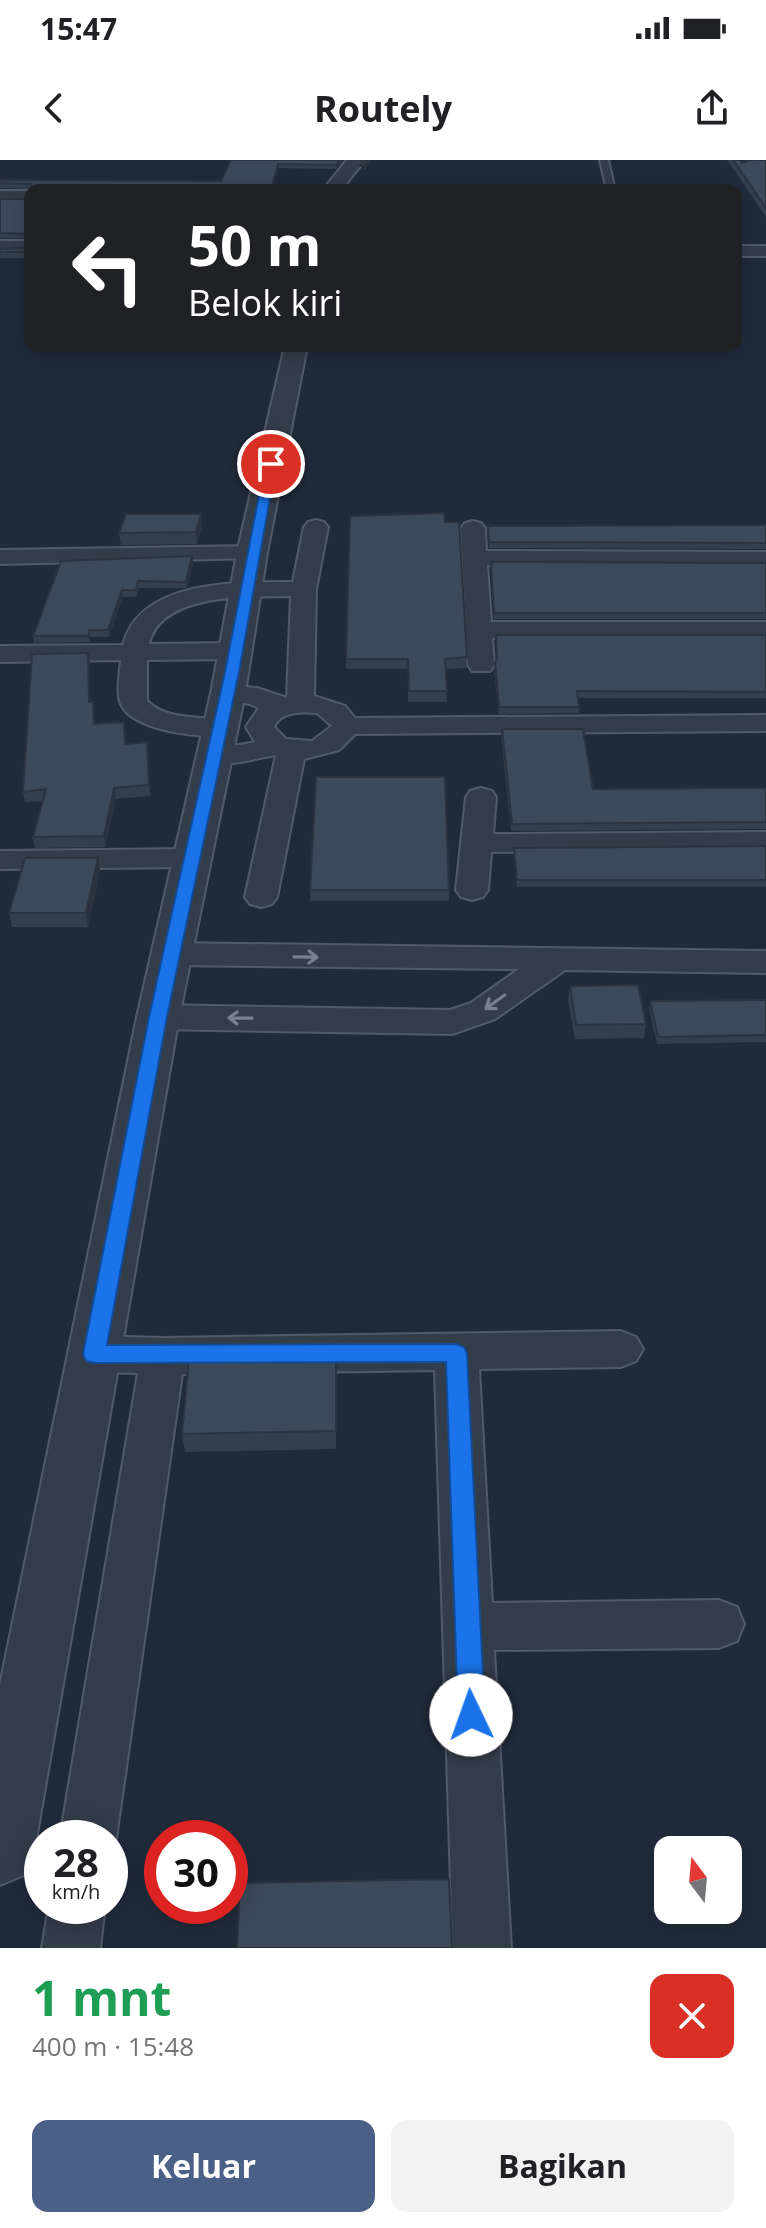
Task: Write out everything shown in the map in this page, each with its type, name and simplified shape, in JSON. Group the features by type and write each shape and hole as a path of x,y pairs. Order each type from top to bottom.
{"street":[{"path":"337,184 356,160"},
{"path":"0,196 24,196"},
{"path":"0,246 24,246"},
{"path":"742,251 766,251"},
{"path":"0,1851 158,1017 295,352"},
{"path":"289,706 304,589 316,527"},
{"path":"473,528 481,665"},
{"path":"0,557 249,571 304,589"},
{"path":"475,558 766,559"},
{"path":"249,571 163,608 147,620 134,651 133,702 136,708 156,719 224,706 257,696 289,706 333,710 343,717 346,726"},
{"path":"479,630 766,630"},
{"path":"0,654 134,651 224,706 239,756 284,747"},
{"path":"289,706 265,716 260,727 263,737 284,747 308,750 335,742 346,726"},
{"path":"346,726 766,723"},
{"path":"261,897 284,747"},
{"path":"472,890 481,797"},
{"path":"478,843 766,841"},
{"path":"0,860 192,858"},
{"path":"172,954 766,962"},
{"path":"158,1017 452,1022 483,1011 559,958"},
{"path":"94,1354 163,1356 621,1349"},
{"path":"456,1353 482,1948"},
{"path":"91,1820 163,1356"},
{"path":"467,1627 719,1624"},
{"path":"71,1948 74,1924"}],"lane":[{"path":"604,160 610,184"}],"building":[{"path":"231,160 340,160 336,165 278,164 273,184 0,183 0,180 221,181"},
{"path":"733,160 742,163 766,160 766,208"},
{"path":"0,199 24,199 24,234 0,233"},
{"path":"24,248 24,252 0,252 0,249"},
{"path":"444,513 445,522 459,522 467,657 445,659 447,691 409,691 408,659 346,659 350,516"},
{"path":"126,514 201,514 196,532 119,533"},
{"path":"766,525 766,543 489,542 488,526"},
{"path":"192,556 186,582 138,581 136,590 122,590 108,630 89,630 89,636 33,636 61,561"},
{"path":"491,562 766,563 766,613 494,613"},
{"path":"496,635 766,635 766,692 577,691 579,707 499,707"},
{"path":"88,653 89,702 93,702 94,724 124,722 125,744 147,742 149,785 114,788 104,836 33,837 46,789 23,792 32,654"},
{"path":"502,729 583,729 593,789 766,788 766,822 512,824"},
{"path":"316,777 445,777 449,890 310,890"},
{"path":"766,846 766,880 517,880 514,848"},
{"path":"25,858 98,858 86,913 9,913"},
{"path":"638,985 646,1024 576,1025 570,986"},
{"path":"766,1000 766,1035 658,1037 650,1001"},
{"path":"336,1356 336,1431 182,1434 189,1358"},
{"path":"449,1879 452,1948 237,1948 238,1924 248,1924 248,1883"}],"route":[{"path":"271,464 232,672 158,1017 94,1354 456,1353 471,1715"}]}
